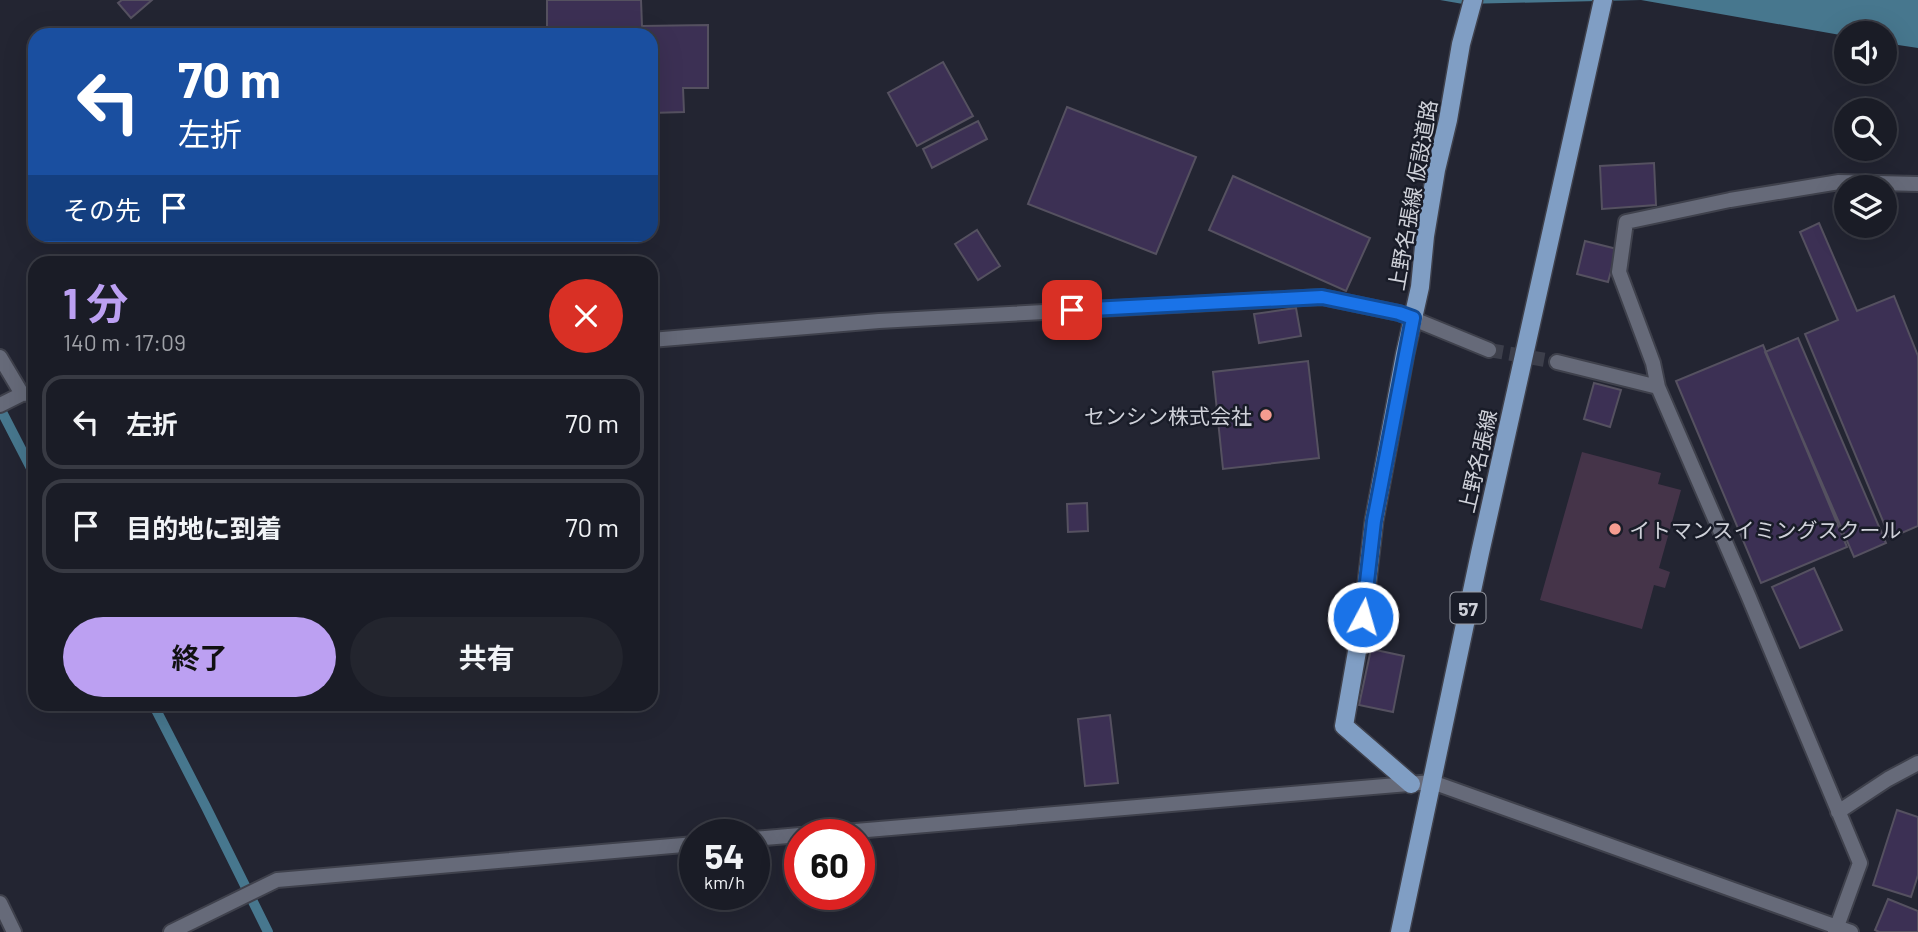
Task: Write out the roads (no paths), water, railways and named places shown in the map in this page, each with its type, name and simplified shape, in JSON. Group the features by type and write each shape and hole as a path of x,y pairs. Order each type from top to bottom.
{"main road":[{"name":"上野名張線 仮設道路","path":"1411,784 1344,726 1363,617 1374,521 1420,287 1436,170 1461,44 1473,0"},
{"name":"上野名張線","path":"1400,932 1480,553 1604,0"}],"street":[{"path":"875,829 1432,782 1841,931 1860,863 1658,387 1653,363 1619,272 1626,222 1730,200 1839,182 1918,184"},
{"path":"658,339 878,321 1322,297 1399,313 1489,350"},
{"path":"0,357 28,392"},
{"path":"1557,362 1658,387"},
{"path":"0,405 28,393"},
{"path":"1838,812 1918,763"},
{"path":"171,932 277,880 679,845"},
{"path":"0,903 14,932"}],"water":[{"path":"1440,0 1641,0 1463,4"},
{"path":"1641,0 1918,0 1918,48 1897,45 1897,21 1834,21 1834,34"}],"waterway":[{"path":"0,408 28,462"},
{"path":"157,711 268,932"}],"tunnel":[{"path":"1489,350 1557,362"}],"place":[{"name":"センシン株式会社","path":"1266,415"},
{"name":"イトマンスイミングスクール","path":"1615,529"}]}
